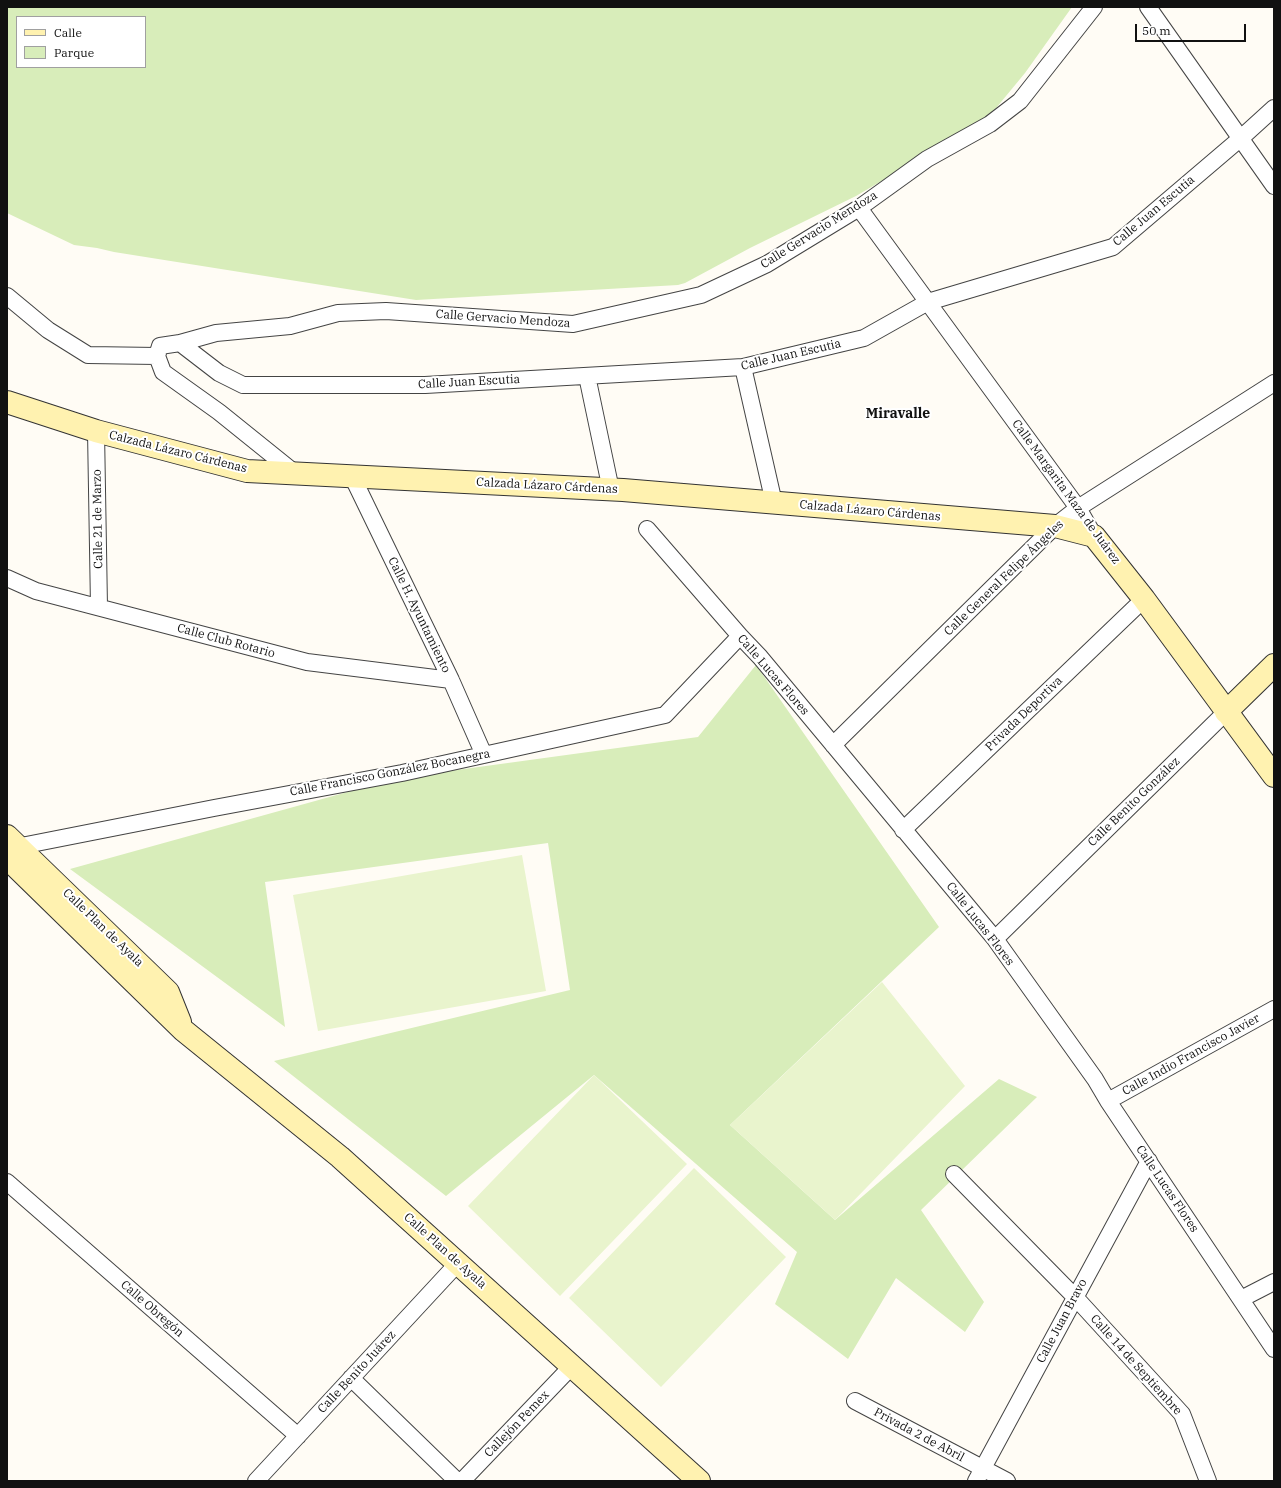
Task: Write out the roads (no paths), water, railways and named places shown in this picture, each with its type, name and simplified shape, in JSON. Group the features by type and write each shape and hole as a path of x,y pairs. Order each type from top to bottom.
{"street":[{"name":"Calle Gervacio Mendoza","path":"157,356 160,346 180,343 216,333 290,326 338,313 386,311 573,324 701,295 767,264 859,208 927,159 990,124 1020,101 1094,7"},
{"path":"1148,7 1274,186"},
{"name":"Calle Juan Escutia","path":"180,343 219,373 243,384 425,385 743,367 864,338 928,302 1113,247 1274,108"},
{"name":"Calle Margarita Maza de Juárez","path":"859,208 1078,508 1094,536 1147,603 1274,776"},
{"path":"7,296 48,330 88,355 157,356 163,372 219,412 296,474"},
{"path":"743,367 774,503"},
{"path":"586,376 611,490"},
{"name":"Calle General Felipe Ángeles","path":"833,746 1055,526 1078,508 1274,383"},
{"name":"Calzada Lázaro Cárdenas","path":"7,402 96,431 247,471 611,490 1055,526 1094,536"},
{"name":"Calle 21 de Marzo","path":"96,431 99,608"},
{"name":"Calle H. Ayuntamiento","path":"352,476 451,680 484,755"},
{"name":"Calle Lucas Flores","path":"647,530 760,657 994,939 1095,1079 1108,1101 1274,1349"},
{"name":"Calle Club Rotario","path":"7,578 36,591 307,662 451,680"},
{"name":"Privada Deportiva","path":"907,833 1147,603"},
{"name":"Calle Francisco González Bocanegra","path":"10,847 402,773 665,715 740,636"},
{"name":"Calle Benito González","path":"994,939 1274,665"},
{"name":"Calle Plan de Ayala","path":"10,847 183,1030 340,1157 699,1481"},
{"name":"Calle Indio Francisco Javier","path":"1108,1101 1274,1010"},
{"name":"Calle Juan Bravo","path":"979,1475 1149,1161"},
{"name":"Calle 14 de Septiembre","path":"954,1174 1075,1297 1182,1414 1208,1481"},
{"name":"Calle Obregón","path":"7,1182 298,1436"},
{"name":"Calle Benito Juárez","path":"256,1481 458,1263"},
{"path":"1240,1299 1274,1282"},
{"name":"Callejón Pemex","path":"462,1481 572,1366"},
{"path":"351,1378 457,1481"},
{"name":"Privada 2 de Abril","path":"855,1401 979,1475 1007,1481"}],"district":[{"name":"Miravalle","path":"898,414"}]}
